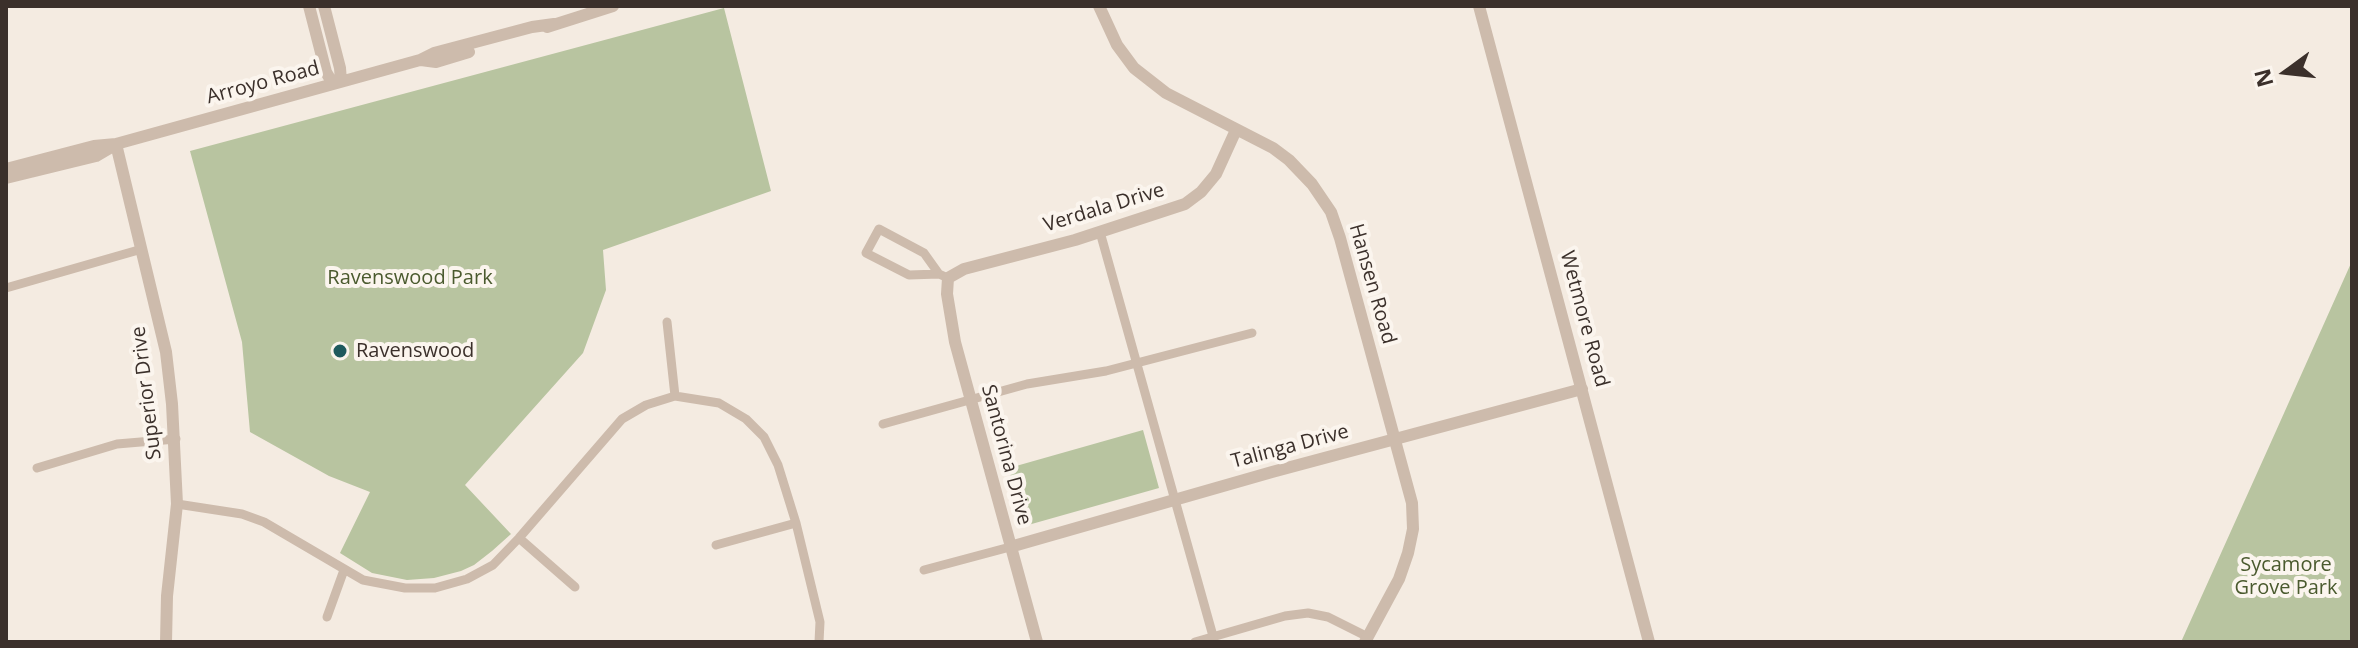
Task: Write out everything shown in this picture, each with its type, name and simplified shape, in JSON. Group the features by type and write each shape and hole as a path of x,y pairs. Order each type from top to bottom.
{"street":[{"path":"309,6 326,72 337,83"},
{"path":"324,6 340,68 337,83"},
{"name":"Arroyo Road","path":"6,169 94,146 116,144 420,60 434,53 554,24 613,6"},
{"name":"Hansen Road","path":"1099,6 1125,58 1154,86 1273,148 1312,184 1331,212 1412,503 1413,529 1408,553 1399,579 1366,639"},
{"name":"Hansen Road","path":"1107,6 1110,33"},
{"name":"Wetmore Road","path":"1479,6 1649,642"},
{"name":"Verdala Drive","path":"944,276 1100,232 1193,199 1216,174 1236,130"},
{"name":"Arroyo Road","path":"6,178 96,156 116,144"},
{"name":"Superior Drive","path":"116,144 166,352 176,439 177,504 167,596 166,642"},
{"path":"879,229 924,253 944,276 909,275 866,253 879,229"},
{"path":"1100,232 1213,636"},
{"path":"6,288 142,249"},
{"name":"Santorina Drive","path":"944,276 970,401 1037,642"},
{"path":"667,322 675,396"},
{"path":"883,424 1027,384 1106,371 1252,333"},
{"name":"Talinga Drive","path":"1010,547 1174,499 1582,389"},
{"path":"177,504 242,514 264,522 363,580 405,588 435,588 467,579 493,565 622,419 646,405 675,396 719,403 746,419 764,437 778,465 820,622 819,642"},
{"path":"37,468 117,444 176,439"},
{"path":"716,545 796,523"},
{"path":"519,538 575,587"},
{"path":"924,570 1010,547"},
{"path":"327,617 344,570"},
{"path":"1195,642 1285,616 1308,613 1328,617 1366,639"}],"green space":[{"name":"Ravenswood Park","path":"724,8 771,191 603,250 606,290 583,353 465,485 511,534 492,551 461,571 434,578 407,580 372,573 340,553 370,492 329,476 250,432 242,342 190,151"},
{"name":"Sycamore Grove Park","path":"2352,261 2352,642 2181,642 2276,431"},
{"path":"1143,430 1159,488 1021,527 1009,468"}],"place":[{"name":"Ravenswood","path":"340,351"}]}
